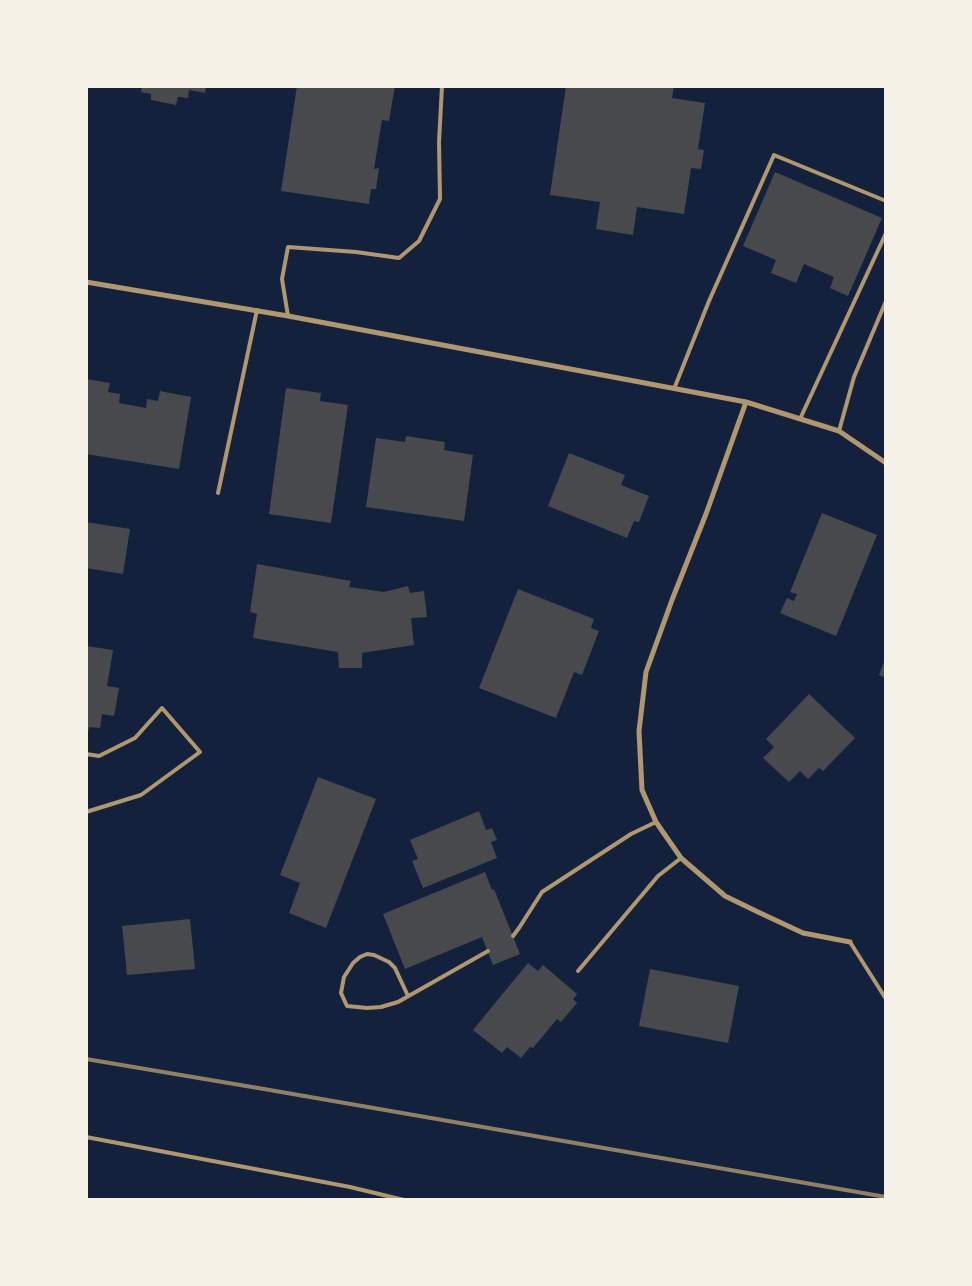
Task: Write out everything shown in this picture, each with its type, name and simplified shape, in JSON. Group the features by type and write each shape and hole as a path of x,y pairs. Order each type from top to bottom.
{"street":[{"path":"86,282 257,310 746,402 839,430 886,462"},
{"path":"746,402 646,672 638,731 642,790 656,822 681,858 726,896 803,933 850,942"}],"lane":[{"path":"288,316 282,279 288,247 356,252 399,258 419,241 440,199 439,142 442,86"},
{"path":"674,389 709,301 774,155 886,201"},
{"path":"800,418 886,234"},
{"path":"839,430 854,377 886,301"},
{"path":"218,493 257,310"},
{"path":"86,754 99,756 135,738 162,708 200,752 140,795 86,812"},
{"path":"513,936 542,892 631,834 656,822"},
{"path":"578,971 658,876 681,858"},
{"path":"850,942 886,999"},
{"path":"408,996 395,968 389,962 367,954 353,963 344,977 341,993 347,1006 380,1007 398,1002 488,951"},
{"path":"86,1138 350,1187 404,1200"}],"building":[{"path":"142,86 206,86 205,93 189,90 188,98 178,97 176,105 151,100 151,94 141,92"},
{"path":"297,86 395,86 389,121 382,120 374,169 379,168 376,189 371,189 369,204 281,191"},
{"path":"566,86 674,86 672,98 705,103 698,149 704,150 701,169 691,168 684,214 637,207 633,235 596,229 600,202 550,195"},
{"path":"775,172 882,218 848,296 830,288 834,277 804,264 796,283 771,273 776,260 743,246"},
{"path":"86,379 110,383 108,392 120,394 119,403 146,408 147,399 158,401 160,391 191,397 179,469 86,454"},
{"path":"286,388 321,393 320,401 348,405 331,523 269,514"},
{"path":"406,436 445,442 444,450 473,455 464,521 366,507 376,438 405,442"},
{"path":"569,453 625,475 621,485 649,496 639,522 634,521 627,538 548,506"},
{"path":"822,513 877,535 836,636 780,613 787,598 794,601 797,594 790,592"},
{"path":"86,522 130,529 123,574 86,568"},
{"path":"257,564 351,581 349,587 384,592 408,586 410,593 424,591 427,617 411,618 414,645 362,653 362,668 339,668 338,652 253,638 257,614 250,612"},
{"path":"518,589 594,619 591,628 599,631 582,675 574,672 556,718 479,688"},
{"path":"86,646 113,650 107,686 119,688 114,716 102,714 100,728 89,727 87,737 86,737"},
{"path":"886,657 886,678 879,675"},
{"path":"809,694 855,738 823,771 819,768 808,779 800,771 789,782 763,758 774,747 766,739"},
{"path":"318,777 376,799 326,928 289,913 300,883 280,875"},
{"path":"479,811 486,830 492,828 497,840 491,842 497,858 423,888 412,861 418,859 410,840"},
{"path":"485,872 492,890 494,889 520,954 493,965 482,937 405,969 383,914"},
{"path":"190,919 195,969 127,975 122,926"},
{"path":"528,963 538,971 543,965 577,994 573,999 577,1003 561,1022 557,1019 533,1048 530,1047 521,1058 507,1047 502,1053 473,1030"},
{"path":"650,969 739,986 728,1043 639,1026"}],"railway":[{"path":"86,1059 886,1197"}]}
